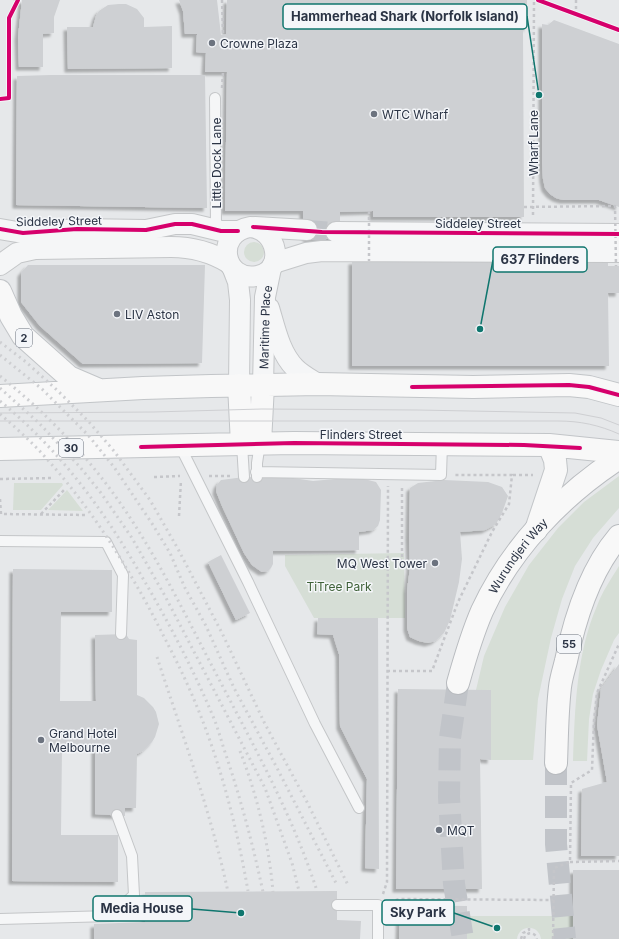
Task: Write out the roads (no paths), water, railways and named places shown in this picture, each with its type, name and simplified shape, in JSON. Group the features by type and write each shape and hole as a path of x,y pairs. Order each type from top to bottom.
{"main road":[{"name":"2","path":"0,290 11,316 23,336 69,377 101,390"},
{"path":"0,396 143,388 318,384 412,387 569,385 589,387 619,395"},
{"path":"239,385 251,444"},
{"path":"251,444 263,386"},
{"name":"Flinders Street","path":"0,449 251,444 442,444 549,445 619,452"},
{"path":"536,530 556,470 555,460 549,445"},
{"name":"Wurundjeri Way","path":"458,683 466,653 490,594 514,558 536,530 574,492 599,471 619,458"},
{"name":"55","path":"556,763 560,686 577,616 600,563 619,536"}],"street":[{"name":"Siddeley Street","path":"0,229 23,233 77,229 146,230 171,225 186,224 201,225 224,231 245,229 307,230"},
{"path":"231,266 227,254 227,246 230,239 245,229 264,231 272,240 275,251 272,266"},
{"name":"Siddeley Street","path":"336,232 619,234"},
{"path":"0,265 17,253 31,249 171,247 190,248 206,252 216,256 241,275 249,277 264,274 272,266 306,253 322,251 617,259"},
{"name":"Maritime Place","path":"231,266 238,282 240,300 239,385"},
{"name":"Maritime Place","path":"263,386 265,297 272,266"},
{"path":"265,297 279,337 290,362 298,371 318,384"}],"lane":[{"name":"Little Dock Lane","path":"215,98 216,229"},
{"path":"251,444 256,475 441,475 442,444"},
{"path":"244,477 251,444"},
{"path":"180,446 242,569 315,724 358,808"},
{"path":"0,541 106,542 123,575 121,634"},
{"path":"0,919 111,916 134,895 132,856 117,815"},
{"path":"337,905 378,905 378,939"}],"tunnel":[{"path":"307,230 336,232"},
{"path":"458,683 450,738 449,797 454,884 463,939"},
{"path":"556,763 556,844 565,939"}],"tram line":[{"path":"0,413 153,412 262,409 575,413 601,418 619,425"},
{"path":"0,421 558,421 589,424 619,434"}],"railway":[{"path":"0,342 26,362 89,422 114,451 150,500 178,549 222,633 265,724 307,802 348,885"},
{"path":"0,355 42,389 88,435 114,467 153,525 170,553 185,588 206,626 234,688 337,885"},
{"path":"0,376 33,404 64,434 92,466 133,522 160,568 274,786 308,864 317,891"},
{"path":"0,388 39,423 80,467 101,493 132,538 165,596 265,788 292,863 299,891"},
{"path":"0,401 43,441 63,462 81,485 115,532 172,631 197,680 216,724 242,806 263,892"},
{"path":"0,414 41,452 77,496 119,556 156,621 185,679 209,737 232,814 248,891"},
{"path":"157,657 205,803 228,892"},
{"path":"240,751 257,802 269,856 273,892"}],"place":[{"name":"Crowne Plaza","path":"212,43"},
{"name":"Hammerhead Shark (Norfolk Island)","path":"539,95"},
{"name":"WTC Wharf","path":"374,114"},
{"name":"LIV Aston","path":"117,314"},
{"name":"637 Flinders","path":"480,329"},
{"name":"MQ West Tower","path":"435,563"},
{"name":"Grand Hotel Melbourne","path":"41,740"},
{"name":"MQT","path":"439,830"},
{"name":"Media House","path":"241,913"},
{"name":"Sky Park","path":"497,928"}],"park label":[{"name":"TiTree Park","path":"339,586"}]}
